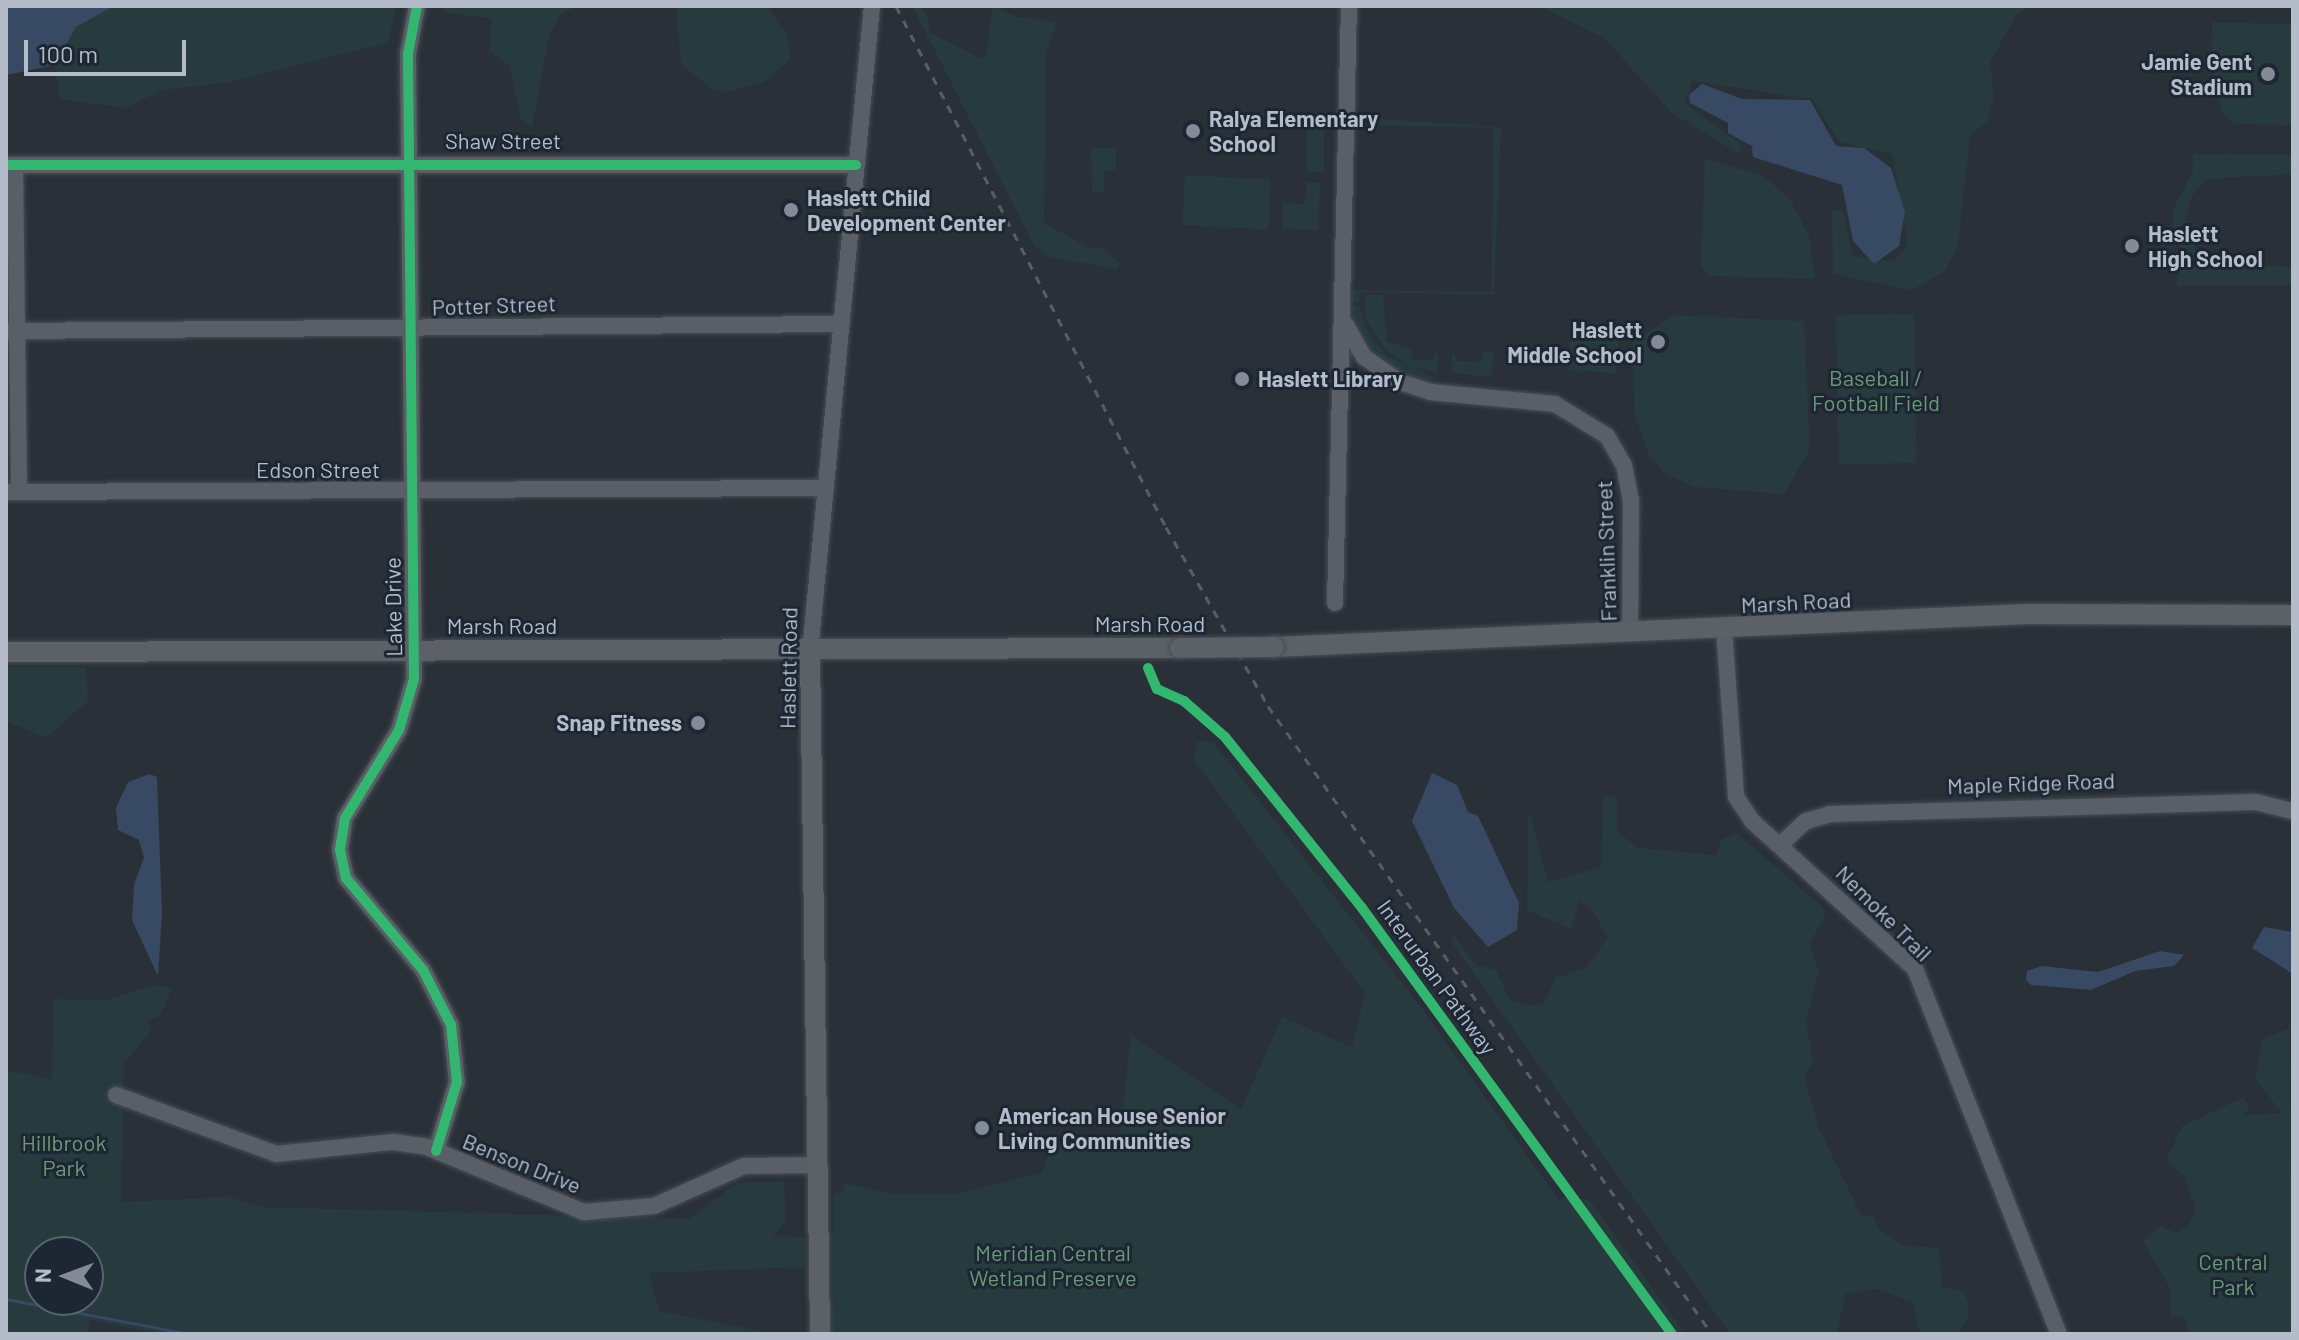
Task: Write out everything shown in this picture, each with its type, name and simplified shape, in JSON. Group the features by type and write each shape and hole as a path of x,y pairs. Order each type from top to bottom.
{"main road":[{"name":"Marsh Road","path":"6,652 414,649 810,652 1274,647 2055,613 2293,615"},
{"name":"Haslett Road","path":"810,652 820,1334"}],"street":[{"name":"Lake Drive","path":"417,6 408,54 408,329 414,649 404,718 345,818 340,850 346,878 423,970 451,1025 457,1082 436,1151"},
{"name":"Haslett Road","path":"810,652 822,488 872,6"},
{"name":"Franklin Street","path":"1335,603 1349,6"},
{"name":"Shaw Street","path":"11,165 408,160 856,165"},
{"path":"11,165 12,492"},
{"name":"Franklin Street","path":"1343,304 1350,338 1373,366"},
{"name":"Potter Street","path":"11,332 839,324"},
{"name":"Franklin Street","path":"1341,365 1373,366 1430,392 1555,404 1607,436 1629,485 1630,633"},
{"name":"Edson Street","path":"12,492 822,488"},
{"name":"Nemoke Trail","path":"1724,628 1732,786 1748,817 1918,974 2059,1334"},
{"name":"Maple Ridge Road","path":"1780,845 1806,821 1830,814 2256,802 2293,811"},
{"name":"Benson Drive","path":"116,1095 276,1154 393,1142 436,1151 550,1202 601,1213 654,1206 744,1166 819,1165"}],"green space":[{"path":"114,6 396,6 388,43 229,82 163,90 125,108 60,99 55,65 76,27"},
{"path":"440,6 579,6 561,14 549,36 532,128 520,117 510,66 489,51 492,19 444,12"},
{"path":"676,6 767,6 787,35 791,59 764,82 722,93 710,88 681,64"},
{"path":"912,6 921,6 928,17 930,33 980,58 986,56 993,6 1017,17 1057,22 1046,53 1044,223 1091,249 1103,248 1120,264 1116,269 1049,257 1035,247"},
{"path":"1540,6 2032,6 2016,15 1990,63 1994,96 1987,121 1970,137 1958,245 1945,271 1912,290 1833,274 1832,211 1843,211 1853,256 1894,261 1908,244 1892,154 1839,142 1812,99 1692,81 1685,104 1740,143 1741,155 1672,113 1604,38"},
{"path":"2212,22 2293,24 2293,125 2235,124 2224,115 2211,80"},
{"path":"1368,118 1501,127 1494,295 1360,292 1358,302 1350,302 1349,290 1491,292 1494,128 1354,125"},
{"path":"1307,122 1324,122 1324,172 1307,172"},
{"path":"1091,148 1116,148 1116,170 1104,170 1104,192 1092,192"},
{"path":"2193,154 2293,155 2293,174 2207,179 2191,197 2186,219 2191,242 2212,264 2293,267 2293,285 2177,285 2177,265 2189,264 2175,239 2173,209 2193,172"},
{"path":"1705,159 1762,175 1790,199 1809,236 1815,279 1710,276 1701,266"},
{"path":"1185,175 1271,180 1268,229 1182,225"},
{"path":"1306,182 1320,183 1318,230 1282,228 1283,203 1305,204"},
{"path":"1365,295 1383,295 1387,341 1411,350 1413,360 1433,360 1437,351 1438,372 1413,368 1386,351 1365,318"},
{"path":"1350,306 1359,307 1369,334 1387,356 1436,378 1424,384 1404,377 1367,350"},
{"name":"Baseball / Football Field","path":"1914,314 1917,463 1839,464 1836,315"},
{"path":"1674,315 1804,321 1810,449 1784,494 1695,487 1666,474 1649,456 1634,413 1633,342"},
{"path":"1572,321 1620,324 1616,373 1569,370"},
{"path":"1453,351 1457,361 1482,362 1484,352 1493,352 1492,377 1451,373"},
{"path":"6,667 86,667 88,701 46,738 6,721"},
{"name":"Meridian Central Wetland Preserve","path":"1197,742 1213,742 1420,1006 1558,1199 1589,1199 1685,1334 832,1334 834,1193 843,1193 844,1183 891,1194 956,1194 1042,1173 1049,1150 1068,1142 1090,1146 1119,1139 1131,1035 1241,1109 1282,1017 1352,1047 1365,993 1194,760"},
{"path":"1603,796 1617,797 1617,831 1638,848 1716,855 1721,840 1736,833 1823,907 1825,918 1809,943 1819,971 1806,1020 1813,1062 1804,1076 1819,1128 1861,1215 1873,1216 1879,1229 1902,1245 1939,1248 1942,1287 1964,1292 1968,1303 1969,1316 1957,1334 1920,1334 1913,1303 1878,1289 1845,1294 1837,1334 1730,1334 1452,943 1453,934 1475,964 1496,970 1510,1001 1531,1006 1543,1004 1556,978 1586,968 1608,937 1590,908 1580,901 1571,929 1527,910 1528,819 1529,810 1548,882 1601,867"},
{"name":"Hillbrook Park","path":"156,985 172,988 160,1016 146,1022 153,1029 124,1063 121,1202 229,1197 263,1207 689,1219 737,1183 784,1181 786,1221 773,1236 806,1237 806,1267 649,1273 659,1311 776,1334 161,1334 90,1320 87,1334 6,1334 6,1070 52,1079 53,999 106,1000"},
{"name":"Central Park","path":"2289,1028 2293,1334 2190,1334 2184,1317 2170,1316 2171,1290 2143,1241 2161,1226 2176,1233 2188,1226 2196,1210 2184,1176 2166,1160 2182,1126 2243,1098 2250,1107 2243,1115 2282,1113 2255,1079 2263,1039"}],"water":[{"path":"6,6 114,6 76,27 55,65 6,75"},
{"path":"1702,84 1742,99 1810,100 1836,146 1864,148 1891,168 1905,212 1899,246 1874,264 1853,241 1842,185 1753,157 1752,146 1728,133 1728,123 1690,103 1689,95"},
{"path":"1432,773 1457,785 1468,812 1478,816 1519,903 1517,930 1488,947 1454,908 1412,821"},
{"path":"150,774 157,777 162,913 158,976 132,920 134,884 144,858 139,840 118,830 116,808 128,782"},
{"path":"2264,927 2293,932 2293,974 2252,948"},
{"path":"2160,951 2184,955 2174,966 2135,971 2091,990 2031,985 2026,980 2027,971 2042,966 2098,972"}],"waterway":[{"path":"6,1299 189,1334"}],"railway":[{"path":"896,6 1166,527 1268,706 1712,1334"}],"cycle path":[{"path":"417,6 408,54 414,679 399,730 345,818 340,850 346,878 423,970 451,1025 457,1082 436,1151"},
{"path":"6,165 856,165"},
{"name":"Interurban Pathway","path":"1148,668 1157,689 1184,701 1225,737 1362,908 1672,1334"}],"place":[{"name":"Jamie Gent Stadium","path":"2268,74"},
{"name":"Ralya Elementary School","path":"1193,131"},
{"name":"Haslett Child Development Center","path":"791,210"},
{"name":"Haslett High School","path":"2132,246"},
{"name":"Haslett Middle School","path":"1658,342"},
{"name":"Haslett Library","path":"1242,379"},
{"name":"Snap Fitness","path":"698,723"},
{"name":"American House Senior Living Communities","path":"982,1128"}]}
